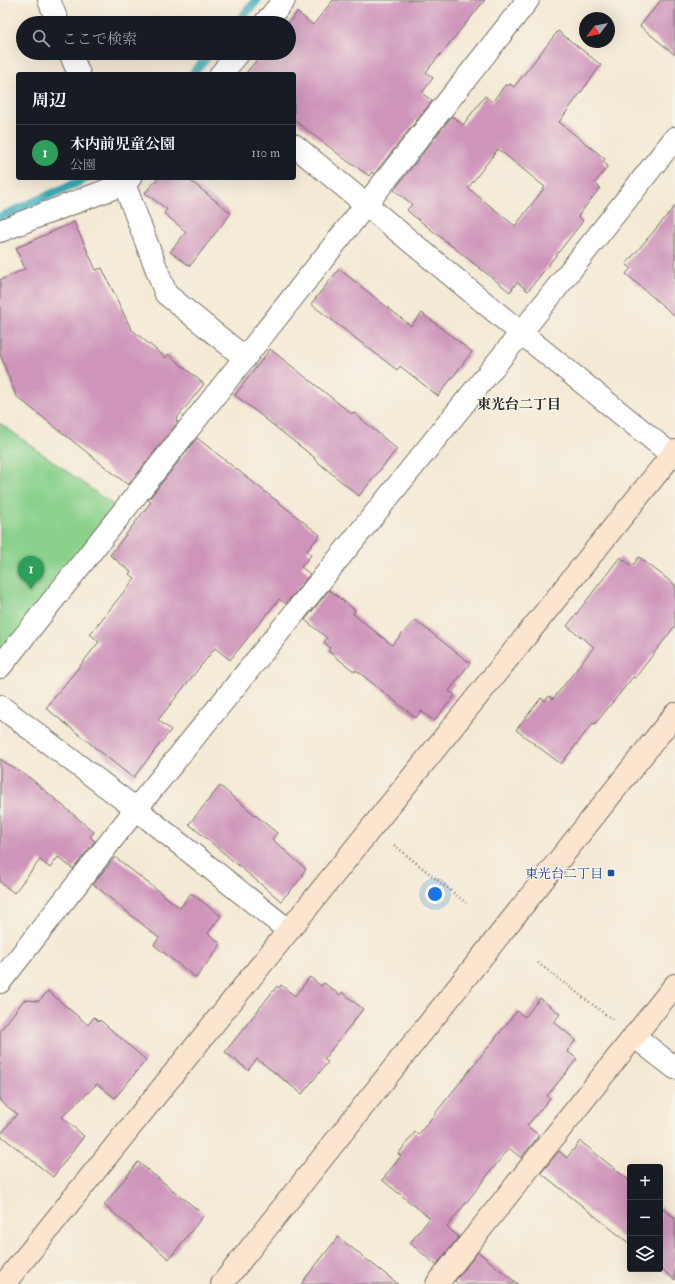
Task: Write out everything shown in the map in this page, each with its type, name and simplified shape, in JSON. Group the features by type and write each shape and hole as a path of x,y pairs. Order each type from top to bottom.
{"street":[{"path":"49,0 55,16"},
{"path":"271,16 284,0"},
{"path":"0,667 528,0"},
{"path":"73,60 78,72"},
{"path":"223,72 233,60"},
{"path":"0,982 136,810 521,333 675,138"},
{"path":"4,1284 674,453 521,333 296,147"},
{"path":"0,231 125,180 166,294 245,358"},
{"path":"0,706 136,810 288,930"},
{"path":"222,1284 675,714"},
{"path":"437,1284 675,985"},
{"path":"634,1036 675,1068"}],"path":[{"path":"371,828 466,903"},
{"path":"538,963 634,1036"}],"green space":[{"path":"0,423 123,512 0,667"}],"building":[{"path":"333,0 485,0 426,72 433,78 422,93 432,101 374,174 372,172 369,176 296,122 296,72 247,72 257,60 296,60 296,16 294,16 297,12 313,25"},
{"path":"661,0 675,0 675,55 640,26"},
{"path":"558,31 601,65 559,122 605,159 603,162 608,166 595,183 600,188 578,216 583,221 528,291 517,282 510,292 410,213 407,210 412,204 394,190 452,116 463,125 485,96 492,102 506,84 508,86 510,84 514,87","holes":["498,149 545,187 515,226 468,188"]},
{"path":"156,180 190,180 231,213 190,266 170,252 186,232 164,213 167,209 145,193"},
{"path":"675,206 675,316 626,274 631,268 626,264"},
{"path":"74,222 96,270 102,268 131,329 166,358 168,354 204,384 177,418 176,421 178,422 128,485 16,396 0,354 0,280 25,269 16,248"},
{"path":"339,269 411,326 422,313 472,352 438,396 400,366 397,370 311,304"},
{"path":"270,349 352,414 353,412 397,449 359,496 314,459 315,458 235,395"},
{"path":"197,438 320,535 307,551 311,555 301,567 310,574 286,604 279,599 230,660 215,648 158,720 171,730 133,778 46,708 99,642 90,634 135,578 129,574 131,572 110,555 151,502 148,500"},
{"path":"620,557 632,566 639,557 675,585 675,626 635,678 633,677 595,724 593,723 561,764 516,730 541,698 545,701 549,696 553,699 594,647 567,626"},
{"path":"329,590 355,610 353,614 392,645 415,620 470,663 449,691 455,695 434,721 421,711 416,718 356,670 355,672 328,651 330,648 324,642 327,638 305,620"},
{"path":"0,759 30,778 94,832 90,837 95,841 73,869 58,857 50,868 40,860 14,893 0,882"},
{"path":"220,786 277,833 272,839 306,869 302,874 303,876 281,901 189,824"},
{"path":"115,857 180,908 191,893 221,916 208,933 221,944 196,978 154,945 159,938 93,884"},
{"path":"310,977 321,986 324,983 340,995 342,992 363,1009 324,1059 328,1062 302,1094 257,1059 248,1070 225,1052 277,986 279,988 281,985 295,996"},
{"path":"48,991 88,1025 94,1017 99,1022 100,1020 146,1060 115,1098 97,1084 62,1117 84,1136 53,1177 0,1135 17,1114 0,1101 0,1031 24,1000 39,1001"},
{"path":"540,998 560,1014 554,1022 576,1040 567,1051 577,1059 547,1096 550,1098 527,1126 539,1135 521,1158 509,1148 447,1227 459,1237 436,1265 410,1243 430,1218 382,1180 401,1156 398,1154 415,1132 418,1135 517,1011 525,1017"},
{"path":"580,1141 627,1179 627,1242 541,1173 559,1151 567,1158"},
{"path":"138,1162 204,1215 169,1259 104,1205"},
{"path":"663,1208 675,1218 675,1280 663,1270"},
{"path":"338,1237 398,1284 301,1284"},
{"path":"478,1252 518,1284 458,1284 455,1281"}],"waterway":[{"path":"243,16 257,0"},
{"path":"194,72 205,60"},
{"path":"0,217 83,180"}],"place":[{"name":"木内前児童公園","path":"31,589"},
{"name":"東光台二丁目","path":"611,873"}],"district":[{"name":"東光台二丁目","path":"519,404"}]}
